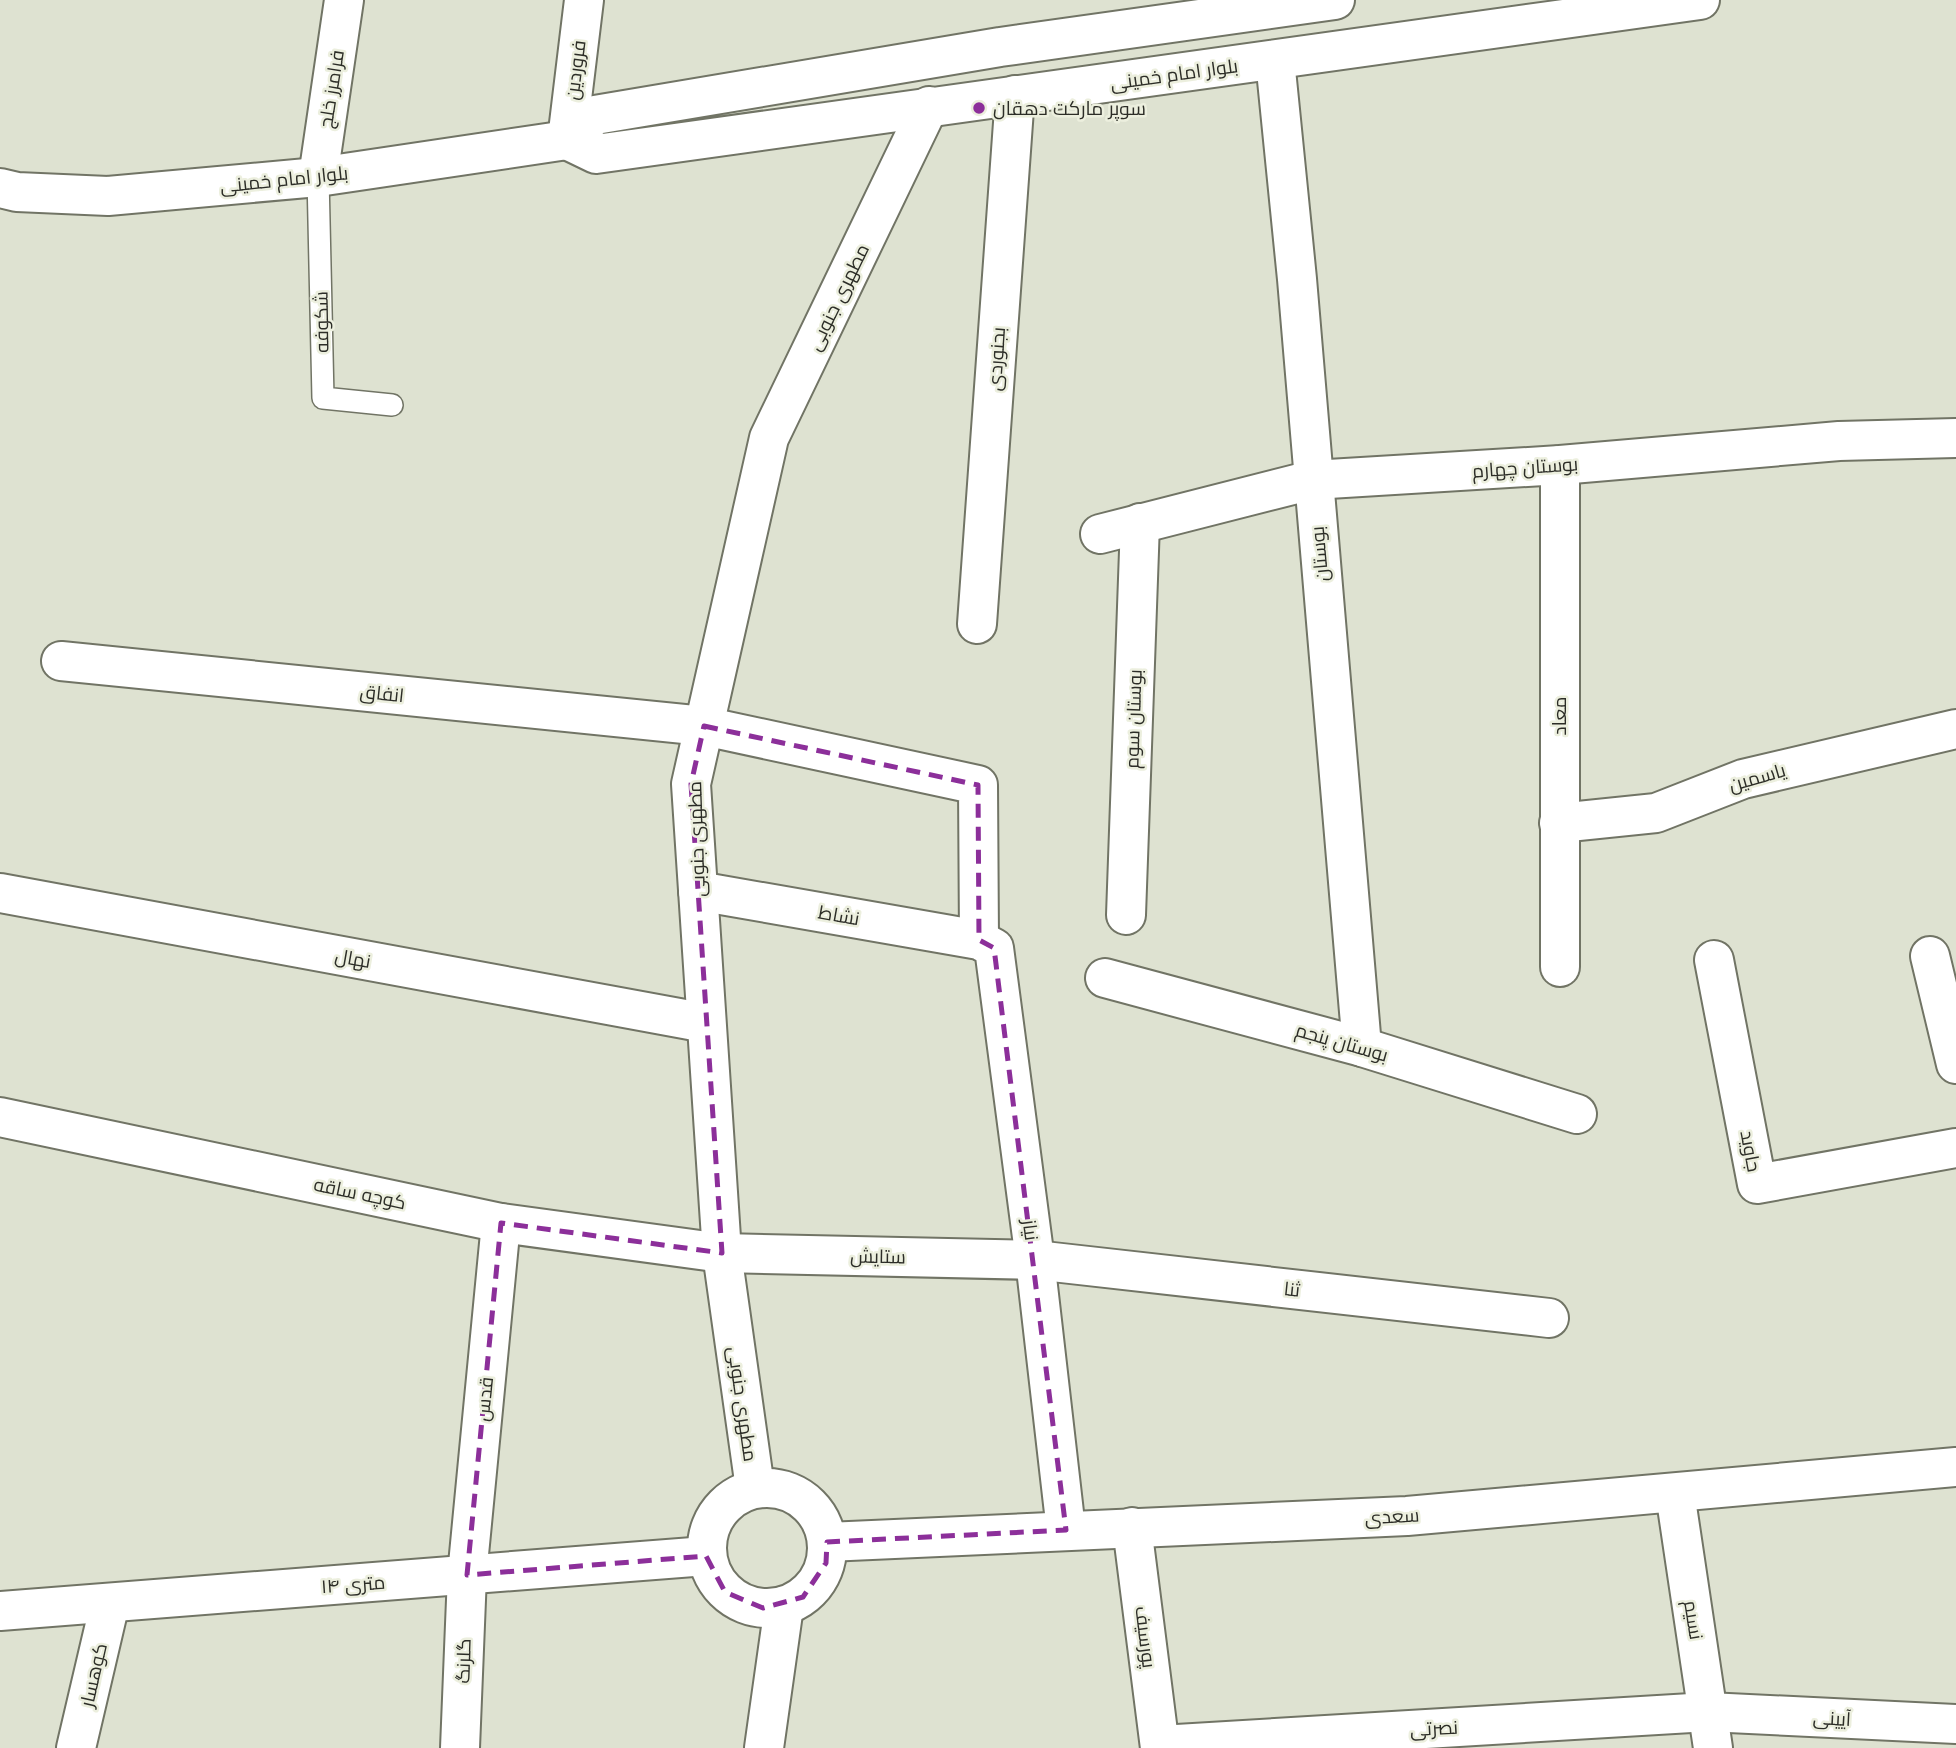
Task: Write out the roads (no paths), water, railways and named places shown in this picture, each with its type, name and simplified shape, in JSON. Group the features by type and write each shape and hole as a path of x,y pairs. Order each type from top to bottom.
{"street":[{"name":"فرامرز خلج","path":"318,177 345,0"},
{"name":"فروردین","path":"567,140 584,0"},
{"path":"567,140 595,115 986,50 1175,11 1335,0"},
{"name":"بلوار امام خمینی","path":"0,188 18,192 108,196 318,177 567,140 596,154 1700,0"},
{"name":"بوستان","path":"1275,60 1297,279 1362,1047"},
{"name":"بجنوردی","path":"977,624 1015,95"},
{"name":"مطهری جنوبی","path":"755,1488 722,1253 691,784 769,438 929,106"},
{"name":"بوستان چهارم","path":"1100,534 1312,480 1560,465 1839,441 1956,438"},
{"name":"معاد","path":"1560,465 1560,967"},
{"name":"بوستان سوم","path":"1126,915 1140,523"},
{"name":"انفاق","path":"61,661 704,726 978,785 979,940"},
{"name":"یاسمین","path":"1559,824 1656,813 1743,779 1956,729"},
{"name":"نشاط","path":"698,891 979,940"},
{"name":"نهال","path":"0,893 706,1023"},
{"name":"نیاز","path":"979,940 994,948 1035,1260 1066,1530"},
{"path":"1930,956 1956,1065"},
{"name":"جاوید","path":"1714,960 1757,1184 1956,1148"},
{"name":"بوستان پنجم","path":"1105,978 1362,1047 1577,1114"},
{"name":"کوچه ساقه","path":"0,1117 501,1223 722,1253"},
{"name":"قدس","path":"467,1575 501,1223"},
{"name":"ستایش","path":"722,1253 1035,1260"},
{"name":"ثنا","path":"1035,1260 1549,1318"},
{"name":"سعدی","path":"827,1542 1407,1516 1956,1468"},
{"path":"755,1488 775,1488 794,1494 810,1506 822,1522 827,1542 826,1563 817,1582 803,1597 784,1606 763,1608 743,1604 725,1592 713,1576 706,1556 706,1538 712,1520 723,1506 737,1495 755,1488"},
{"name":"نسیم","path":"1675,1493 1711,1730"},
{"name":"پورسیف","path":"1132,1527 1160,1746"},
{"name":"متری ۱۴","path":"0,1611 706,1556"},
{"name":"گلرنگ","path":"460,1748 467,1575"},
{"name":"کوهسار","path":"76,1748 110,1603"},
{"path":"764,1748 784,1606"},
{"name":"آیینی","path":"1711,1730 1956,1724"},
{"name":"نصرتی","path":"1160,1746 1711,1730"}],"lane":[{"name":"شکوفه","path":"318,177 323,398 392,405"}],"place":[{"name":"سوپر مارکت دهقان","path":"979,108"}]}
